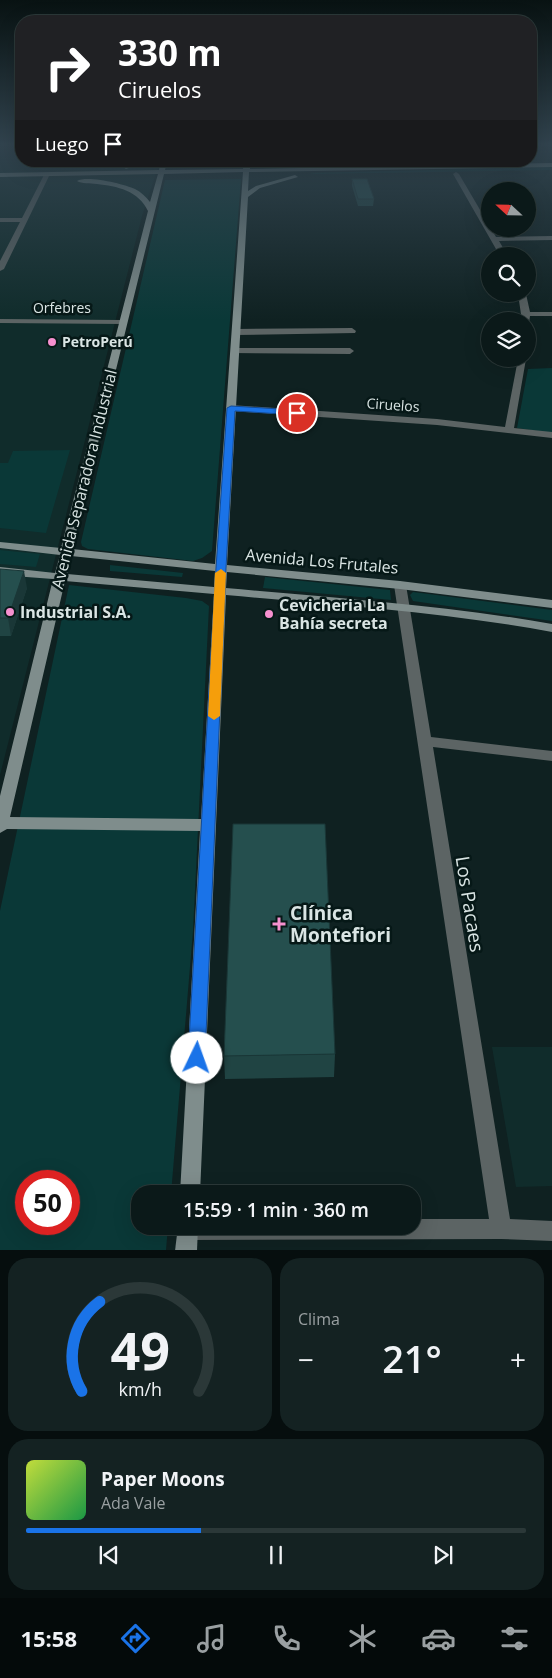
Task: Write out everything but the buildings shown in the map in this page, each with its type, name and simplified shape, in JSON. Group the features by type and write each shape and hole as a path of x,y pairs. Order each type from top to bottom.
{"main road":[{"path":"148,204 152,212"},
{"name":"Avenida Separadora Industrial","path":"0,825 66,552 154,204"},
{"path":"190,1185 221,568 244,204"},
{"name":"Avenida Los Frutales","path":"0,545 400,584 552,604"},
{"path":"0,571 403,608 519,622 552,628"},
{"path":"0,825 209,826"}],"street":[{"path":"0,270 32,204"},
{"path":"474,204 499,247"},
{"path":"0,220 24,220"},
{"path":"495,240 552,238"},
{"path":"536,316 552,314"},
{"name":"Orfebres","path":"0,321 123,322"},
{"path":"236,332 352,331"},
{"path":"234,351 350,351"},
{"path":"509,429 521,367"},
{"name":"Ciruelos","path":"231,408 509,429 552,435"},
{"name":"Los Pacaes","path":"400,584 423,741 501,1229"},
{"path":"423,741 552,756"},
{"path":"187,1236 501,1229 552,1231"}],"shaded area":[{"path":"0,204 146,204 142,216 0,775"},
{"path":"159,204 239,204 212,551 202,558 193,561 88,549 82,546 81,542"},
{"path":"552,368 552,433 517,428 528,369"},
{"path":"70,450 46,533 0,528 0,463 8,463 13,451"},
{"path":"0,550 40,554 36,567 0,564"},
{"path":"110,565 183,573 182,577 110,571"},
{"path":"265,577 390,590 391,600 263,588"},
{"path":"69,585 186,598 202,601 209,606 193,931 172,1185 131,1185 131,1235 167,1235 166,1250 0,1250 0,911"},
{"path":"413,592 552,610 552,621 413,601 410,595"},
{"path":"492,1047 552,1047 552,1186 516,1187"}],"slow traffic":[{"path":"214,716 221,573"}],"place":[{"name":"PetroPerú","path":"52,342"},
{"name":"Industrial S.A.","path":"10,612"},
{"name":"Cevicheria La Bahía secreta","path":"269,614"},
{"name":"Clínica Montefiori","path":"279,924"}],"route":[{"path":"197,1058 221,568 231,408 297,413"}]}
